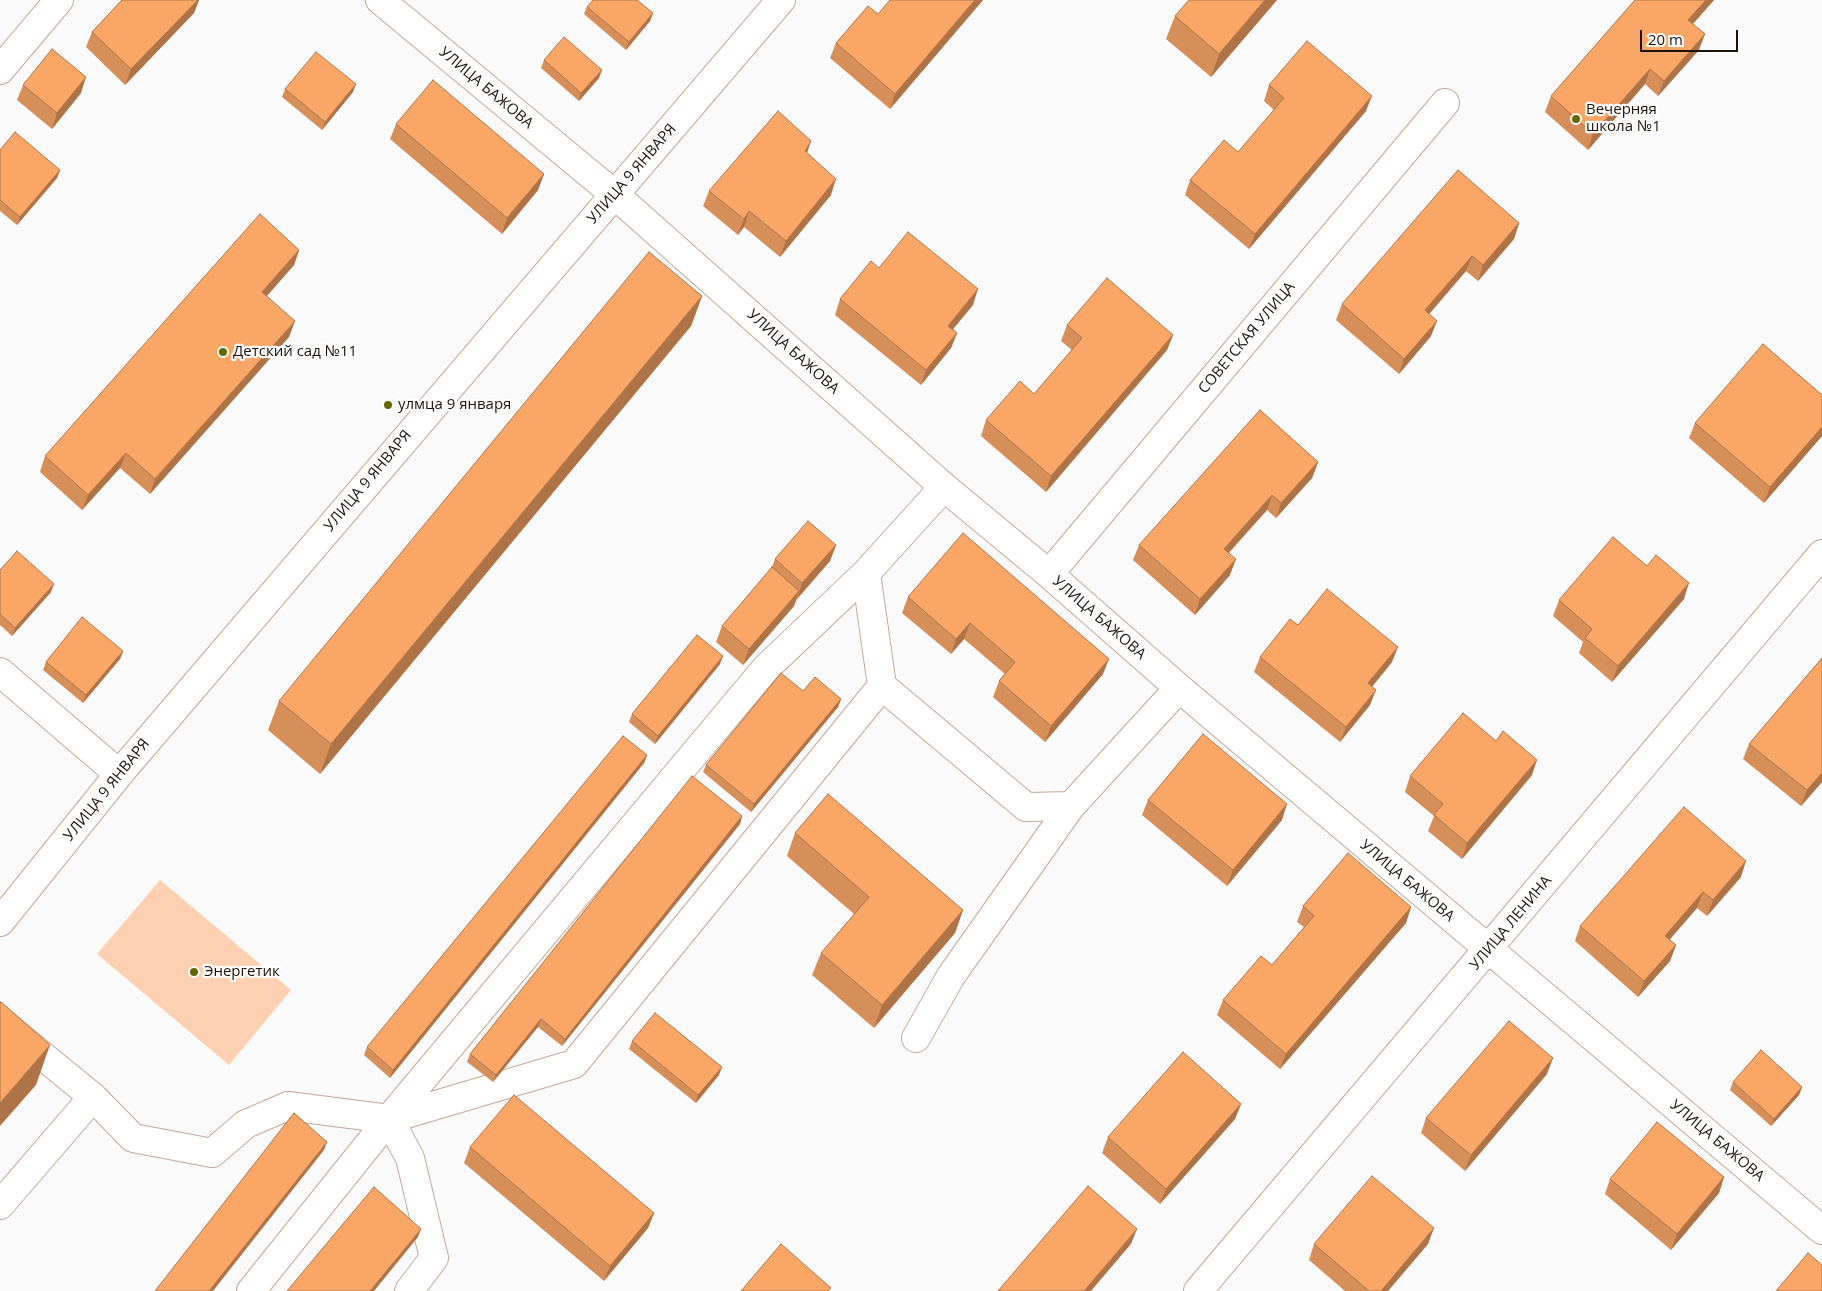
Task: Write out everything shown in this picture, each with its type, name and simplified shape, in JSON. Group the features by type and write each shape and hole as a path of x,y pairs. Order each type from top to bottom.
{"street":[{"path":"0,70 59,0"},
{"name":"УЛИЦА БАЖОВА","path":"380,0 614,194 944,487 1049,574 1179,688 1822,1230"},
{"name":"УЛИЦА 9 ЯНВАРЯ","path":"0,922 119,774 781,0"},
{"name":"СОВЕТСКАЯ УЛИЦА","path":"1049,574 1445,103"},
{"path":"251,1291 389,1120 766,668 866,573 944,487"},
{"name":"УЛИЦА ЛЕНИНА","path":"1198,1291 1822,554"},
{"path":"866,573 882,686 1026,807 1071,806"},
{"path":"0,672 119,774"},
{"path":"0,1021 93,1097 133,1138 212,1153 246,1124 288,1106 389,1120 574,1064 882,686"},
{"path":"916,1038 951,976 1071,806 1179,688"},
{"path":"0,1205 93,1097"},
{"path":"389,1120 410,1158 434,1258 409,1291"}],"shaded area":[{"name":"Энергетик","path":"160,880 291,990 229,1065 97,954"}],"building":[{"path":"122,0 198,0 131,69 92,32"},
{"path":"593,0 637,0 653,13 629,42 587,7"},
{"path":"890,0 975,0 895,94 836,43 868,6 878,14"},
{"path":"1189,0 1265,0 1219,54 1175,16"},
{"path":"1635,0 1706,0 1688,20 1705,34 1664,81 1650,69 1593,134 1551,96"},
{"path":"564,37 602,70 581,93 544,60"},
{"path":"1307,41 1372,96 1255,234 1190,180 1224,140 1238,152 1284,98 1269,85"},
{"path":"52,49 86,77 57,113 23,85"},
{"path":"316,52 356,84 325,122 285,89"},
{"path":"433,80 544,174 507,218 396,124"},
{"path":"778,111 811,141 805,151 836,179 786,241 749,211 744,219 709,191"},
{"path":"15,132 60,170 20,217 0,200 0,150"},
{"path":"1458,170 1519,223 1483,265 1472,256 1425,310 1437,321 1404,359 1342,304"},
{"path":"260,214 299,250 262,292 295,321 155,479 126,453 88,495 45,456"},
{"path":"908,232 978,289 948,326 957,333 926,370 840,299 871,261 879,268"},
{"path":"649,252 702,296 331,744 279,701"},
{"path":"1107,278 1173,335 1051,476 986,420 1020,381 1034,394 1082,338 1067,325"},
{"path":"1763,344 1822,395 1822,427 1770,487 1695,423"},
{"path":"1260,410 1318,462 1281,503 1272,495 1224,549 1236,559 1200,599 1139,545"},
{"path":"808,521 836,545 802,583 775,559"},
{"path":"963,533 1109,659 1051,726 999,681 1015,662 970,623 956,639 908,597"},
{"path":"1613,537 1647,566 1656,555 1689,583 1618,666 1585,638 1592,629 1559,600"},
{"path":"17,551 54,584 15,628 0,614 0,570"},
{"path":"772,567 799,591 749,649 722,626"},
{"path":"1327,589 1398,647 1368,683 1376,690 1346,727 1260,657 1290,619 1298,625"},
{"path":"82,617 123,651 86,695 46,662"},
{"path":"697,635 723,656 658,736 632,714"},
{"path":"1822,658 1822,773 1807,790 1749,744"},
{"path":"781,673 803,691 815,677 841,699 754,804 706,765"},
{"path":"1463,713 1496,741 1503,731 1537,760 1467,843 1434,815 1443,804 1410,776"},
{"path":"1203,734 1287,804 1233,870 1148,800"},
{"path":"623,736 647,755 393,1070 367,1047"},
{"path":"692,776 742,816 565,1039 541,1019 496,1075 470,1054"},
{"path":"828,794 963,910 882,1005 821,953 869,897 795,833"},
{"path":"1684,807 1746,861 1713,900 1703,892 1665,936 1676,945 1644,981 1580,926"},
{"path":"1348,853 1411,907 1286,1054 1223,1000 1261,956 1272,965 1314,916 1303,906"},
{"path":"0,1003 50,1045 0,1103"},
{"path":"655,1013 722,1067 698,1095 632,1041"},
{"path":"1509,1021 1553,1058 1471,1155 1426,1118"},
{"path":"1761,1050 1802,1087 1774,1119 1733,1082"},
{"path":"1183,1052 1241,1104 1166,1189 1108,1137"},
{"path":"514,1095 654,1213 610,1266 470,1147"},
{"path":"294,1113 327,1142 209,1291 155,1291"},
{"path":"1657,1122 1724,1177 1677,1234 1610,1179"},
{"path":"1372,1176 1434,1228 1381,1291 1369,1291 1314,1244"},
{"path":"1088,1186 1137,1229 1084,1291 998,1291"},
{"path":"374,1187 421,1229 370,1291 287,1291"},
{"path":"781,1244 831,1288 828,1291 741,1291"},
{"path":"1808,1253 1822,1265 1822,1291 1776,1291"}],"place":[{"name":"Вечерняя школа №1","path":"1576,119"},
{"name":"Детский сад №11","path":"223,352"},
{"name":"улмца 9 января","path":"388,405"},
{"name":"Энергетик","path":"194,972"}]}
